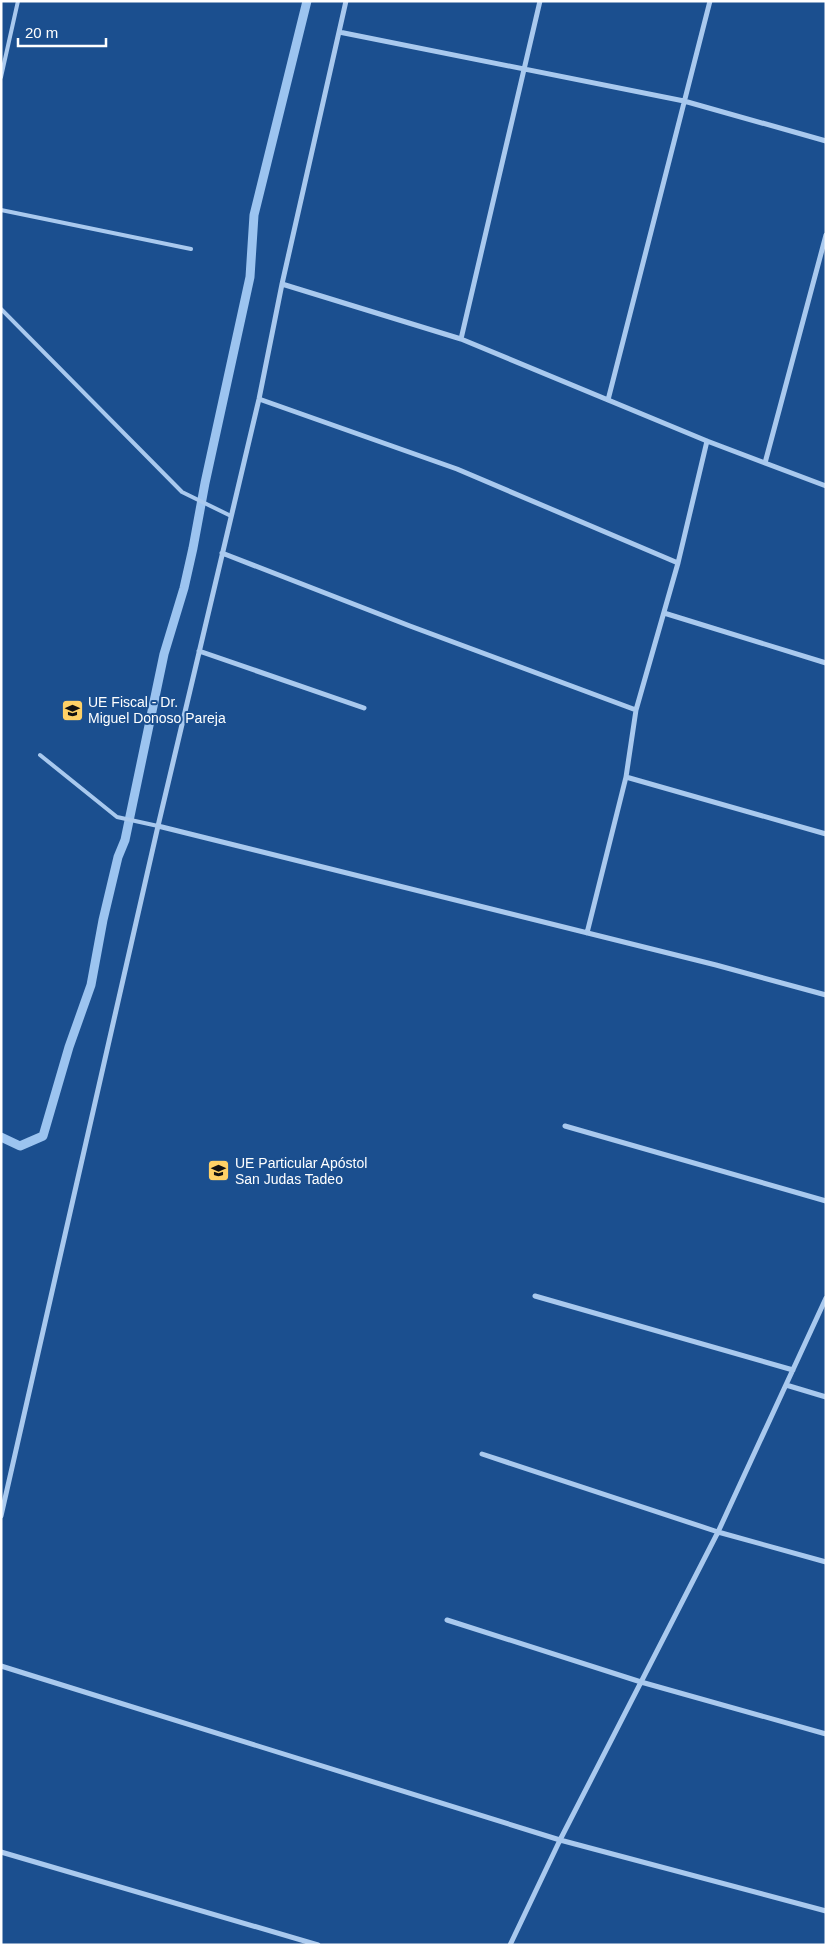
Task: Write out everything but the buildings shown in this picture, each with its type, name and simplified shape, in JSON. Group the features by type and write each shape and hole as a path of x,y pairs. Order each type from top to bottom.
{"street":[{"path":"1,1516 158,826 259,399 282,284 346,1"},
{"path":"461,339 526,68 540,1"},
{"path":"608,400 710,1"},
{"path":"339,32 684,101 826,141"},
{"path":"765,463 826,235"},
{"path":"282,284 461,339 707,441 826,486"},
{"path":"259,399 457,469 678,563"},
{"path":"587,933 626,776 636,710 678,563 707,441"},
{"path":"222,553 410,626 636,710"},
{"path":"664,613 826,663"},
{"path":"199,651 364,708"},
{"path":"626,776 826,834"},
{"path":"158,826 716,965 826,995"},
{"path":"565,1126 826,1201"},
{"path":"535,1296 793,1370"},
{"path":"510,1945 560,1840 718,1532 826,1298"},
{"path":"786,1385 826,1397"},
{"path":"482,1454 718,1532 826,1562"},
{"path":"447,1620 641,1682 826,1734"},
{"path":"1,1666 560,1840 826,1911"},
{"path":"1,1852 318,1945"}],"lane":[{"path":"1,77 18,1"},
{"path":"1,210 190,249"},
{"path":"1,309 182,492 231,516"},
{"path":"40,755 117,817 158,826"}],"waterway":[{"path":"1,1137 20,1146 43,1136 69,1047 91,985 103,920 118,857 125,840 164,654 184,588 193,548 205,483 250,277 254,215 307,1"}],"place":[{"name":"UE Fiscal - Dr. Miguel Donoso Pareja","path":"72,710"},
{"name":"UE Particular Apóstol San Judas Tadeo","path":"219,1171"}]}
